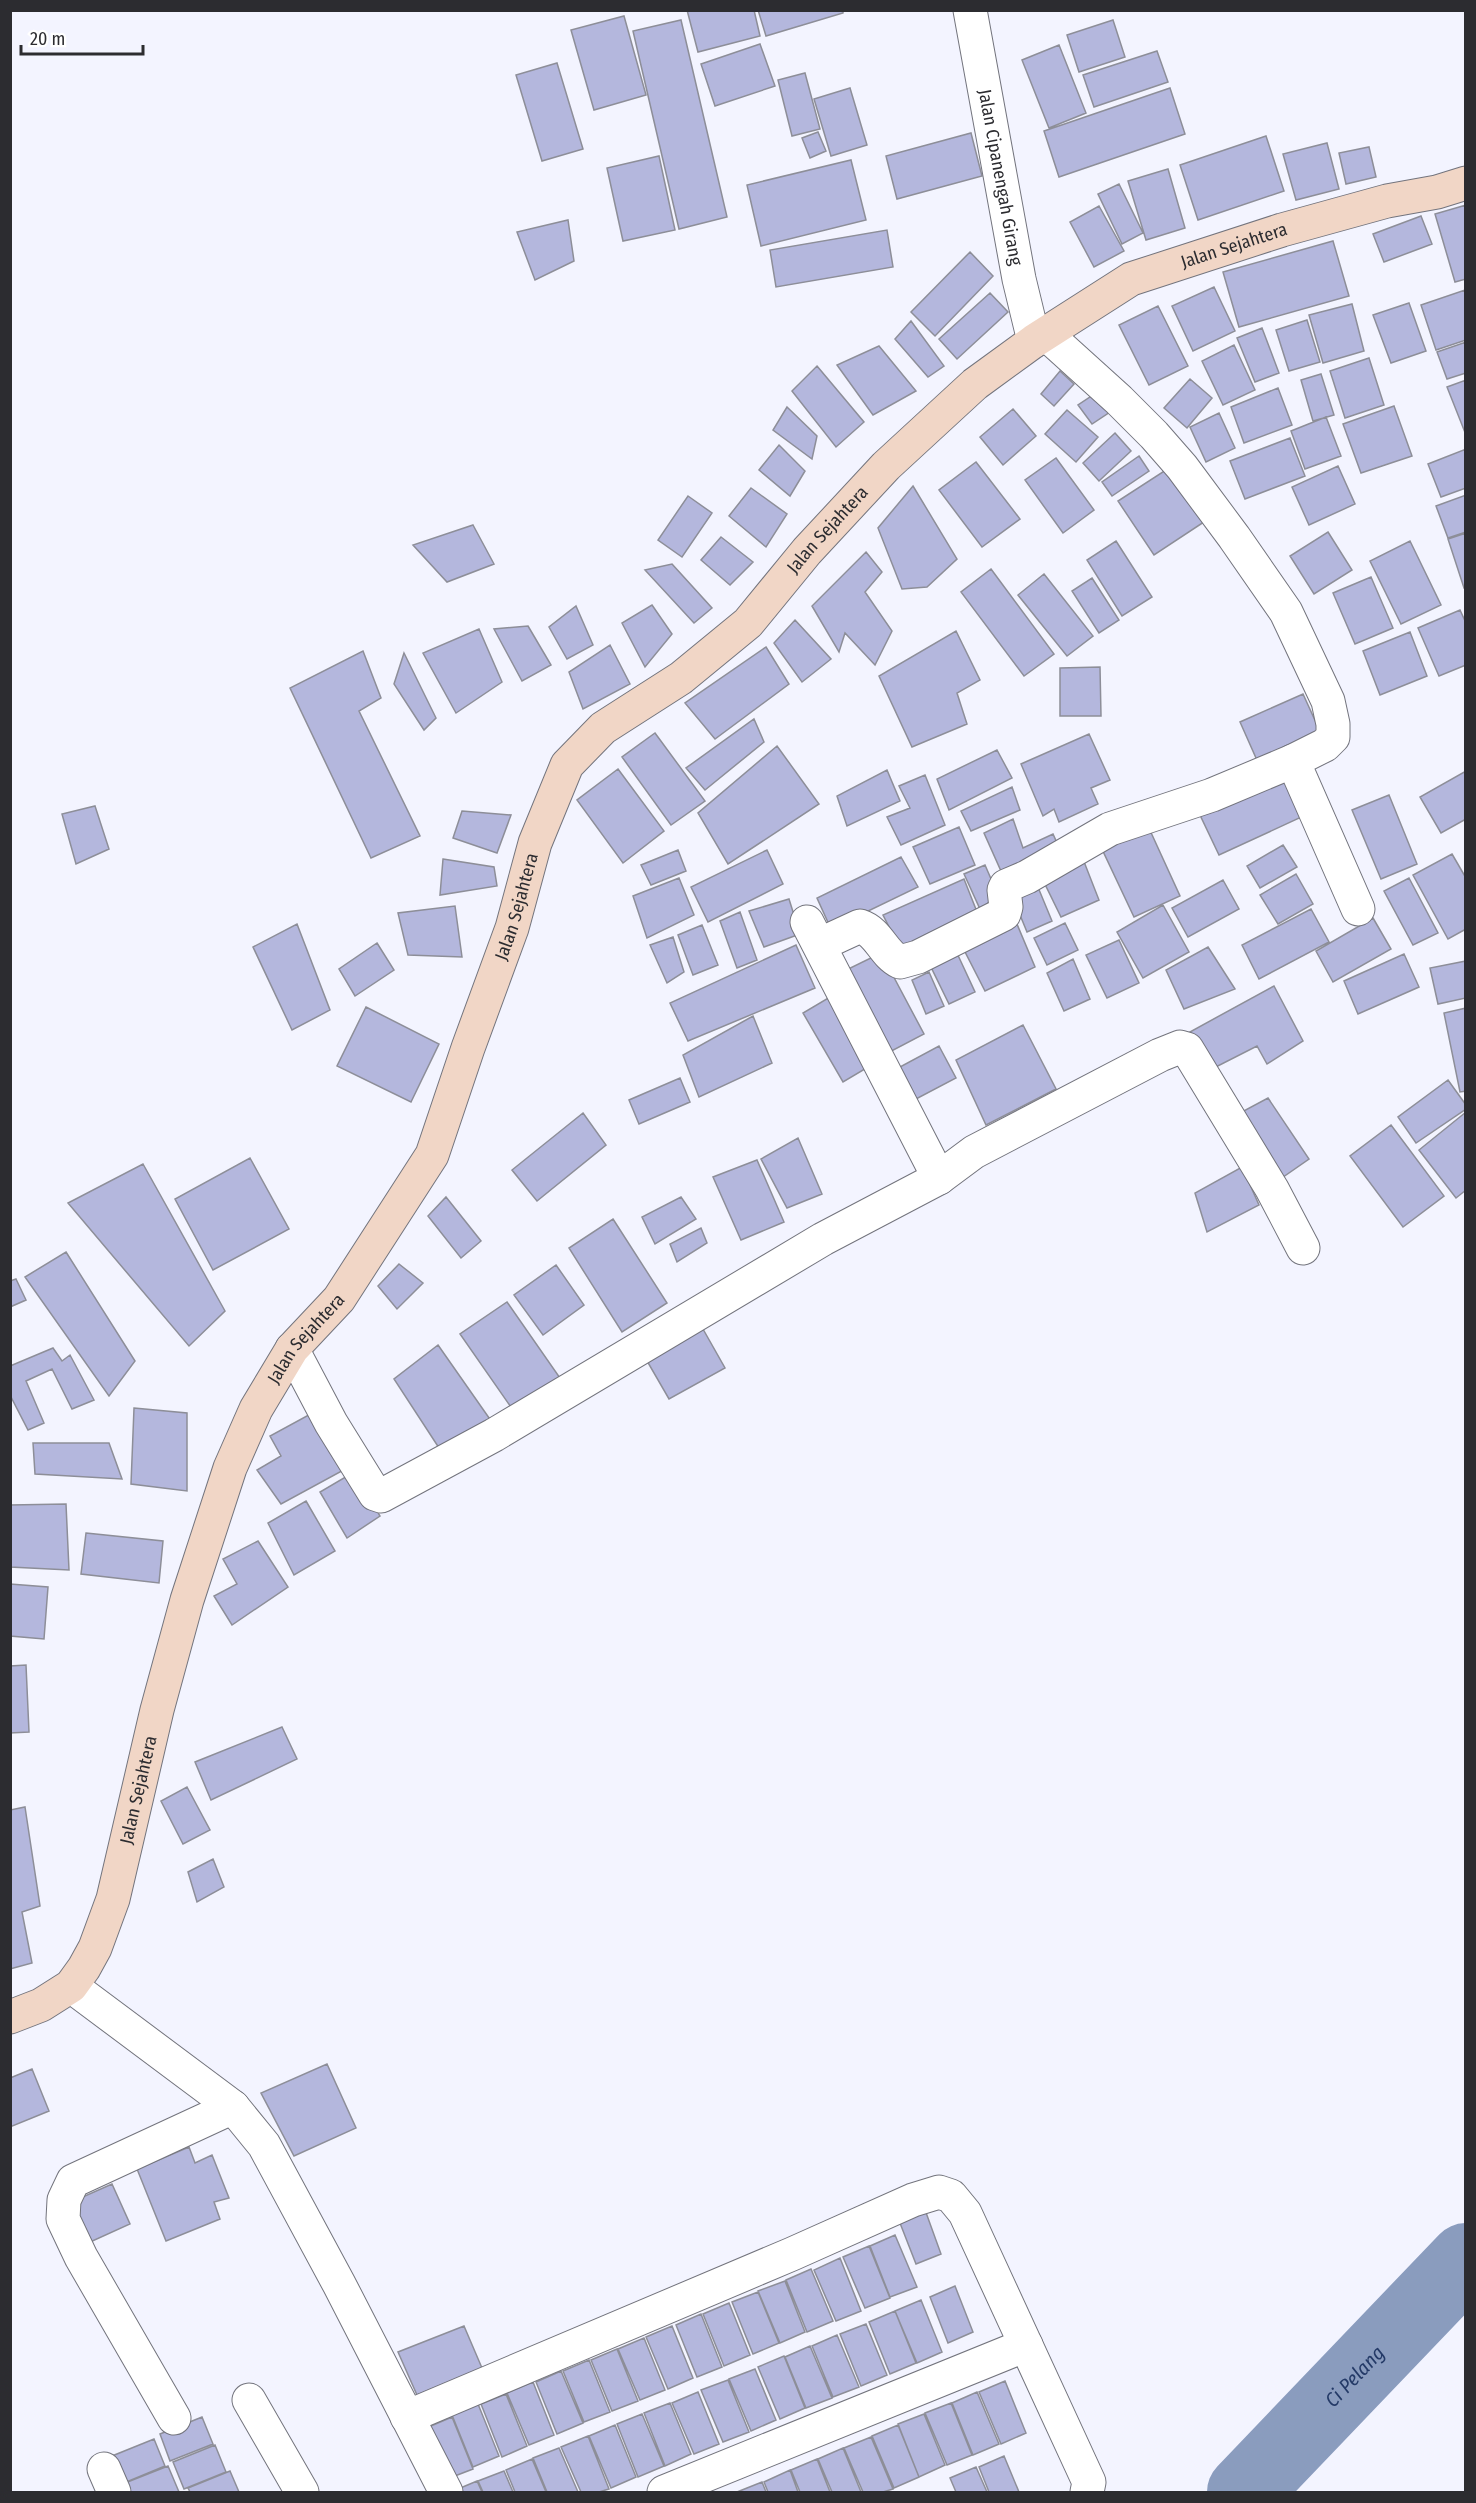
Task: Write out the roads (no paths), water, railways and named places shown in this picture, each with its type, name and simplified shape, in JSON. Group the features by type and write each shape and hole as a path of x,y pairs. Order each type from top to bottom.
{"street":[{"name":"Jalan Cipanengah Girang","path":"970,10 1019,279 1040,337"},
{"name":"Jalan Sejahtera","path":"10,2017 41,2005 71,1986 95,1948 113,1899 157,1710 187,1599 230,1468 256,1409 291,1349 339,1299 432,1155 512,928 535,843 567,765 603,728 681,678 748,623 807,551 886,465 975,384 1040,337 1131,279 1293,227 1466,183"},
{"path":"939,1178 814,933 860,926 869,929 892,958 900,963 918,957 1004,914 1006,886 1027,877 1110,829 1212,795 1293,761 1325,745 1333,737 1328,701 1286,612 1182,467 1119,400 1040,337"},
{"path":"1293,761 1358,909"},
{"path":"291,1349 331,1423 375,1494 381,1496 494,1435 823,1239 939,1178 974,1152 1160,1055 1180,1047 1187,1049 1272,1189 1303,1248"},
{"path":"71,1986 232,2108 264,2145 446,2493"},
{"path":"174,2418 81,2257 63,2218 64,2200 73,2181 232,2108"},
{"path":"407,2417 792,2254 913,2200 939,2193 951,2196 965,2213 1089,2482 1087,2493"},
{"path":"664,2493 1026,2345"},
{"path":"249,2400 302,2493"}],"waterway":[{"name":"Ci Pelang","path":"1244,2492 1466,2260"}]}
